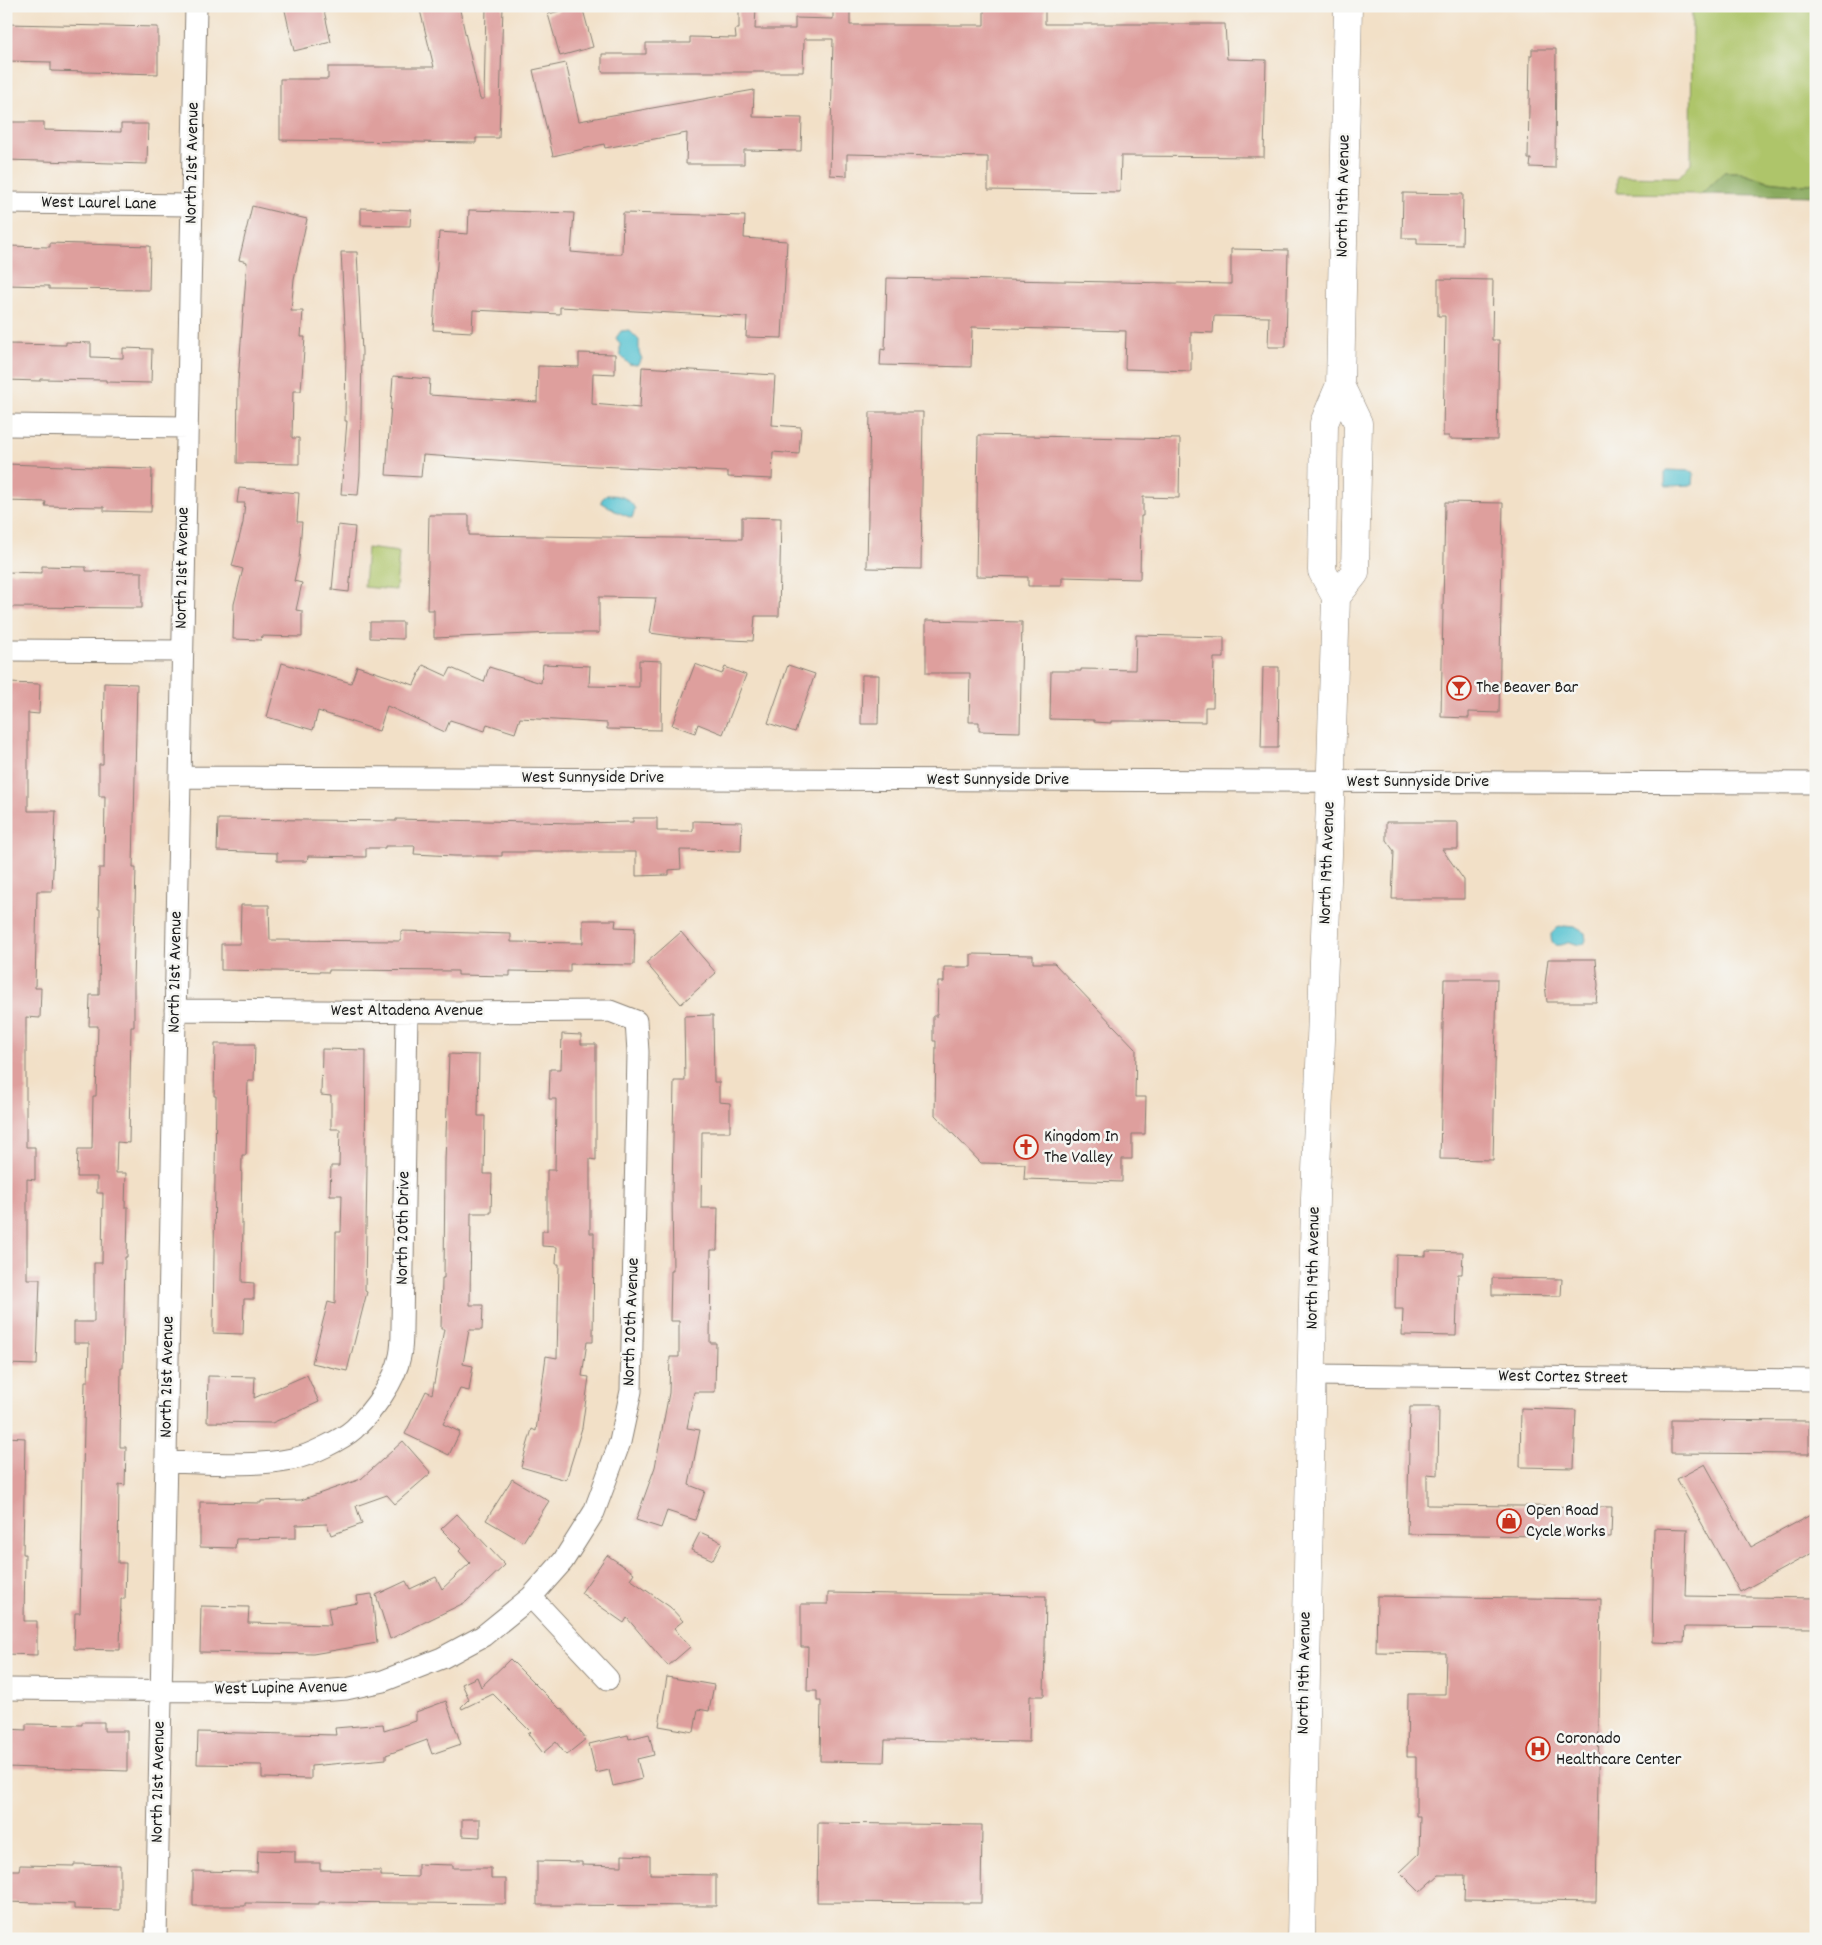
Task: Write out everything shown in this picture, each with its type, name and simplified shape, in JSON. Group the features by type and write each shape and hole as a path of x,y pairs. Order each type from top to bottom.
{"main road":[{"name":"North 19th Avenue","path":"1301,1939 1311,1375 1336,598 1355,573 1358,423 1340,385 1348,6"}],"street":[{"name":"North 21st Avenue","path":"156,1939 181,651 196,6"},
{"name":"West Laurel Lane","path":"6,203 192,205"},
{"path":"6,425 187,426"},
{"path":"6,650 181,651"},
{"name":"West Sunnyside Drive","path":"180,777 1816,783"},
{"name":"West Altadena Avenue","path":"175,1010 610,1010 636,1021"},
{"name":"North 20th Drive","path":"166,1462 260,1463 294,1459 328,1446 353,1430 373,1408 392,1379 400,1356 402,1329 407,1011"},
{"name":"North 20th Avenue","path":"531,1597 563,1561 594,1512 620,1442 631,1391 638,1052 636,1021"},
{"name":"West Cortez Street","path":"1311,1375 1816,1380"},
{"path":"531,1597 608,1679"},
{"name":"West Lupine Avenue","path":"6,1689 307,1692 346,1690 383,1681 442,1658 483,1636 531,1597"}],"green space":[{"path":"1692,6 1816,6 1816,181 1804,185 1767,181 1741,172 1725,172 1701,194 1617,193 1617,176 1679,177 1691,163"},
{"path":"1724,172 1741,172 1767,181 1804,185 1816,181 1816,196 1701,194"},
{"path":"367,548 399,552 396,590 364,587"}],"water":[{"path":"629,330 639,340 639,352 642,359 637,365 629,364 620,355 620,344 616,338 621,331"},
{"path":"1667,470 1691,471 1694,473 1693,485 1666,486 1665,472"},
{"path":"607,495 620,496 627,499 635,509 632,518 615,511 601,502"},
{"path":"1564,926 1575,927 1585,933 1586,940 1584,944 1579,945 1570,942 1560,945 1554,944 1551,934 1557,928"}],"building":[{"path":"284,6 323,6 331,42 294,51"},
{"path":"419,6 459,6 480,99 484,99 486,6 503,6 499,138 476,138 476,143 280,140 280,79 328,79 328,67 434,67"},
{"path":"559,6 582,6 593,47 560,56 548,14 560,11"},
{"path":"739,6 756,6 755,29 795,29 795,18 833,19 833,6 850,6 850,25 984,25 984,6 1045,6 1045,24 1225,24 1227,59 1266,60 1264,157 1121,156 1120,192 988,190 988,157 847,154 847,176 830,175 833,39 804,39 803,72 602,72 602,54 646,54 646,43 690,43 690,37 736,38 735,29 739,29"},
{"path":"6,24 158,27 158,74 51,71 51,62 6,61"},
{"path":"1532,49 1556,49 1555,168 1530,167 1531,159 1528,159 1530,55 1532,55"},
{"path":"566,63 579,121 754,90 753,117 802,118 801,151 744,150 744,164 686,164 687,133 605,148 604,144 553,156 533,70"},
{"path":"6,122 44,122 44,130 121,132 121,124 148,124 147,164 6,160"},
{"path":"1403,193 1463,194 1462,245 1417,244 1417,238 1402,238"},
{"path":"252,206 307,219 294,279 291,311 303,311 301,337 305,337 301,391 293,391 292,438 299,438 299,464 237,463 238,382 247,262 239,260"},
{"path":"361,208 411,210 410,226 361,225"},
{"path":"469,210 574,213 571,252 594,254 622,254 623,213 745,216 744,238 787,241 782,338 746,337 747,317 560,307 560,314 473,310 472,332 433,330 439,232 468,234"},
{"path":"50,243 150,246 149,290 49,289 49,286 6,285 6,246 50,247"},
{"path":"1231,249 1288,250 1286,347 1268,347 1269,317 1214,316 1213,333 1191,332 1191,371 1125,369 1126,331 972,327 971,367 880,365 881,349 885,350 887,278 1231,284"},
{"path":"341,252 357,252 362,352 358,495 341,494 347,421 345,421 346,345"},
{"path":"1438,279 1493,280 1492,340 1499,340 1497,440 1449,439 1449,436 1443,436 1445,316 1438,316"},
{"path":"66,342 91,343 91,357 123,358 123,348 152,349 151,383 106,382 106,380 6,380 6,344 66,345"},
{"path":"579,353 615,354 615,374 593,373 592,404 640,408 642,367 775,375 772,425 801,427 799,454 773,452 772,479 728,477 728,472 553,464 423,455 421,477 386,475 393,376 430,379 429,395 537,402 538,366 579,367"},
{"path":"870,412 923,412 921,569 867,568"},
{"path":"978,435 1180,439 1179,498 1143,497 1140,579 1062,577 1062,586 1028,586 1028,577 976,576"},
{"path":"6,464 152,469 151,512 104,511 104,507 45,506 46,502 6,501"},
{"path":"239,488 299,493 297,522 302,522 299,559 294,581 302,583 296,610 302,611 302,637 262,636 261,640 233,639 234,604 243,569 232,566 243,523 245,503 237,503"},
{"path":"1445,502 1503,503 1499,713 1469,712 1469,718 1441,717"},
{"path":"429,515 469,515 469,535 742,539 742,517 781,518 779,616 755,616 753,641 686,638 650,633 656,598 599,597 599,633 434,638 434,610 427,610"},
{"path":"338,525 355,527 349,592 332,590"},
{"path":"42,566 86,567 86,571 142,572 142,608 6,607 6,572 42,573"},
{"path":"926,620 1022,622 1020,732 979,731 979,722 969,722 970,673 926,673"},
{"path":"370,622 403,622 403,639 370,638"},
{"path":"1136,635 1224,637 1224,658 1214,658 1213,707 1205,707 1205,722 1111,721 1111,723 1094,722 1094,720 1050,719 1051,671 1081,671 1081,669 1135,670"},
{"path":"639,660 662,661 661,730 607,729 607,723 520,718 515,733 487,724 485,731 450,720 445,732 387,706 379,731 318,711 313,730 267,717 282,663 351,683 357,666 414,685 423,665 447,676 451,668 484,682 489,667 541,683 543,664 590,666 589,686 639,687"},
{"path":"695,664 722,674 725,667 746,675 723,734 698,724 695,733 672,725"},
{"path":"788,665 815,674 795,732 768,723"},
{"path":"1263,667 1279,667 1278,748 1261,748"},
{"path":"862,675 879,675 878,724 861,724"},
{"path":"6,683 40,684 39,714 28,713 28,811 56,811 52,891 37,891 35,988 41,988 40,1018 26,1017 26,1147 35,1147 35,1180 27,1179 27,1279 40,1279 37,1365 6,1364"},
{"path":"104,683 137,684 133,868 136,868 133,981 134,1027 131,1027 129,1143 117,1142 116,1173 126,1173 125,1207 128,1207 123,1368 121,1368 120,1447 126,1447 125,1485 119,1484 118,1563 126,1563 125,1599 121,1599 120,1650 74,1649 75,1613 80,1613 85,1381 88,1381 89,1343 74,1343 74,1322 94,1322 94,1263 102,1263 103,1193 97,1193 97,1177 77,1177 78,1149 92,1149 93,1096 96,1096 98,1026 89,1026 90,995 99,995 99,868 104,868 105,796 99,796 99,764 103,764"},
{"path":"633,818 657,818 657,831 693,831 693,821 742,822 741,851 680,850 681,869 669,870 669,875 636,876 636,852 502,852 502,856 454,856 414,854 415,846 385,846 385,848 366,848 366,857 308,856 307,861 277,861 277,853 217,851 218,819 396,821 396,819 574,823 633,822"},
{"path":"1386,822 1458,822 1458,849 1442,849 1464,880 1464,899 1392,899 1394,851 1386,840"},
{"path":"241,905 269,905 270,940 401,941 401,931 511,934 511,942 583,943 583,920 616,920 615,927 635,928 634,965 570,964 570,972 510,971 510,976 458,975 458,971 329,970 329,972 221,970 221,944 240,944"},
{"path":"681,932 716,973 681,1004 646,963"},
{"path":"971,954 1033,955 1033,963 1054,963 1136,1049 1135,1097 1146,1097 1145,1134 1132,1134 1132,1159 1122,1159 1122,1182 1024,1179 1025,1164 981,1163 935,1115 936,1041 933,1041 933,1016 937,1016 938,982 944,982 944,967 971,967"},
{"path":"1548,959 1596,959 1598,985 1596,1002 1547,1002 1545,984"},
{"path":"1444,979 1497,979 1493,1160 1440,1159"},
{"path":"713,1015 714,1082 719,1082 719,1102 730,1103 730,1132 702,1132 701,1208 718,1208 717,1250 711,1250 710,1343 716,1343 715,1392 694,1392 687,1428 700,1430 689,1485 705,1491 695,1520 667,1511 661,1528 636,1520 655,1467 669,1393 670,1357 679,1357 679,1321 670,1321 671,1271 673,1271 674,1081 685,1081 684,1016"},
{"path":"562,1034 581,1035 581,1044 596,1044 596,1160 590,1159 590,1233 594,1233 593,1342 587,1342 582,1376 589,1377 582,1428 566,1480 521,1467 532,1429 536,1431 546,1356 557,1358 559,1264 556,1264 557,1247 542,1246 542,1231 547,1231 547,1170 555,1170 556,1099 549,1099 550,1069 561,1069"},
{"path":"215,1044 255,1044 254,1081 248,1081 246,1155 242,1155 241,1224 243,1224 242,1282 254,1283 254,1299 244,1299 243,1334 213,1333"},
{"path":"322,1049 366,1050 365,1291 367,1292 347,1371 312,1363 328,1302 335,1304 336,1232 341,1232 342,1195 330,1195 331,1166 339,1166 340,1129 331,1129 331,1096 321,1095"},
{"path":"449,1054 479,1055 478,1116 485,1116 484,1174 492,1174 491,1213 471,1213 470,1305 483,1305 482,1330 469,1330 463,1364 473,1366 469,1391 460,1389 443,1424 460,1432 449,1455 405,1434 426,1391 432,1394 444,1329 441,1329 442,1278 444,1278 445,1161"},
{"path":"1426,1251 1463,1252 1462,1274 1458,1274 1456,1336 1402,1335 1403,1309 1395,1309 1396,1255 1426,1256"},
{"path":"1492,1278 1562,1279 1561,1296 1492,1295"},
{"path":"307,1375 319,1402 272,1423 207,1422 208,1376 255,1377 254,1398"},
{"name":"Open Road Cycle Works","path":"1410,1407 1439,1407 1438,1475 1427,1474 1427,1505 1612,1507 1611,1537 1407,1534"},
{"path":"1521,1408 1576,1410 1574,1468 1520,1467"},
{"path":"1671,1420 1809,1421 1809,1454 1671,1453"},
{"path":"6,1437 25,1438 24,1621 37,1621 37,1655 6,1654"},
{"path":"403,1441 431,1473 395,1504 387,1495 356,1506 362,1524 331,1535 327,1524 296,1525 296,1538 236,1539 235,1548 200,1547 200,1502 261,1503 261,1501 301,1500 361,1479"},
{"path":"1705,1464 1751,1547 1816,1512 1816,1551 1740,1592 1677,1479"},
{"path":"512,1479 549,1501 523,1542 486,1520"},
{"path":"457,1514 505,1565 466,1602 390,1639 376,1595 406,1581 410,1589 436,1577 442,1589 470,1563 459,1551 461,1549 441,1529"},
{"path":"1654,1528 1687,1529 1685,1596 1816,1598 1816,1628 1685,1627 1684,1643 1652,1642"},
{"path":"700,1532 722,1542 713,1560 691,1550"},
{"path":"607,1555 634,1573 630,1579 670,1607 683,1621 674,1628 690,1647 668,1666 627,1618 624,1623 581,1593"},
{"path":"828,1593 1046,1596 1044,1696 1030,1696 1029,1742 885,1740 884,1762 820,1761 821,1701 817,1701 817,1691 807,1691 808,1647 801,1647 801,1604 828,1604"},
{"path":"372,1594 377,1643 313,1654 200,1652 201,1606 249,1607 248,1623 331,1625 328,1608 358,1603 357,1596"},
{"name":"Coronado Healthcare Center","path":"1377,1596 1601,1599 1596,1902 1464,1900 1465,1875 1439,1875 1420,1892 1400,1872 1419,1854 1420,1816 1416,1816 1416,1757 1407,1757 1408,1694 1445,1694 1446,1653 1376,1652"},
{"path":"510,1659 561,1708 586,1739 566,1755 556,1742 543,1753 528,1734 531,1732 493,1694 462,1709 461,1707 469,1699 462,1684 477,1677 481,1687"},
{"path":"667,1677 714,1685 709,1711 698,1709 694,1732 659,1726"},
{"path":"446,1701 461,1744 432,1754 427,1740 386,1755 386,1759 311,1766 311,1779 262,1778 262,1765 197,1764 198,1732 336,1735 335,1728 383,1724 384,1731 416,1721 416,1712"},
{"path":"82,1722 104,1722 104,1731 127,1731 127,1771 6,1767 6,1729 26,1730 26,1724 82,1725"},
{"path":"649,1734 654,1755 637,1759 642,1779 613,1786 609,1770 596,1773 589,1744 628,1735 629,1739"},
{"path":"462,1819 480,1819 480,1837 462,1836"},
{"path":"818,1823 982,1825 981,1903 817,1902"},
{"path":"258,1850 295,1851 295,1863 320,1863 320,1870 381,1871 381,1876 418,1877 418,1864 453,1865 453,1868 491,1868 491,1879 506,1879 506,1904 319,1902 319,1904 245,1903 245,1906 193,1906 193,1871 257,1872"},
{"path":"622,1855 650,1856 650,1874 716,1875 716,1906 537,1905 537,1861 582,1862 582,1865 622,1866"},
{"path":"74,1864 120,1865 120,1910 74,1909 74,1904 6,1902 6,1870 19,1870 20,1865 74,1866"}],"place":[{"name":"The Beaver Bar","path":"1459,688"},
{"name":"Kingdom In The Valley","path":"1026,1147"},
{"name":"Open Road Cycle Works","path":"1509,1521"},
{"name":"Coronado Healthcare Center","path":"1538,1749"}]}
